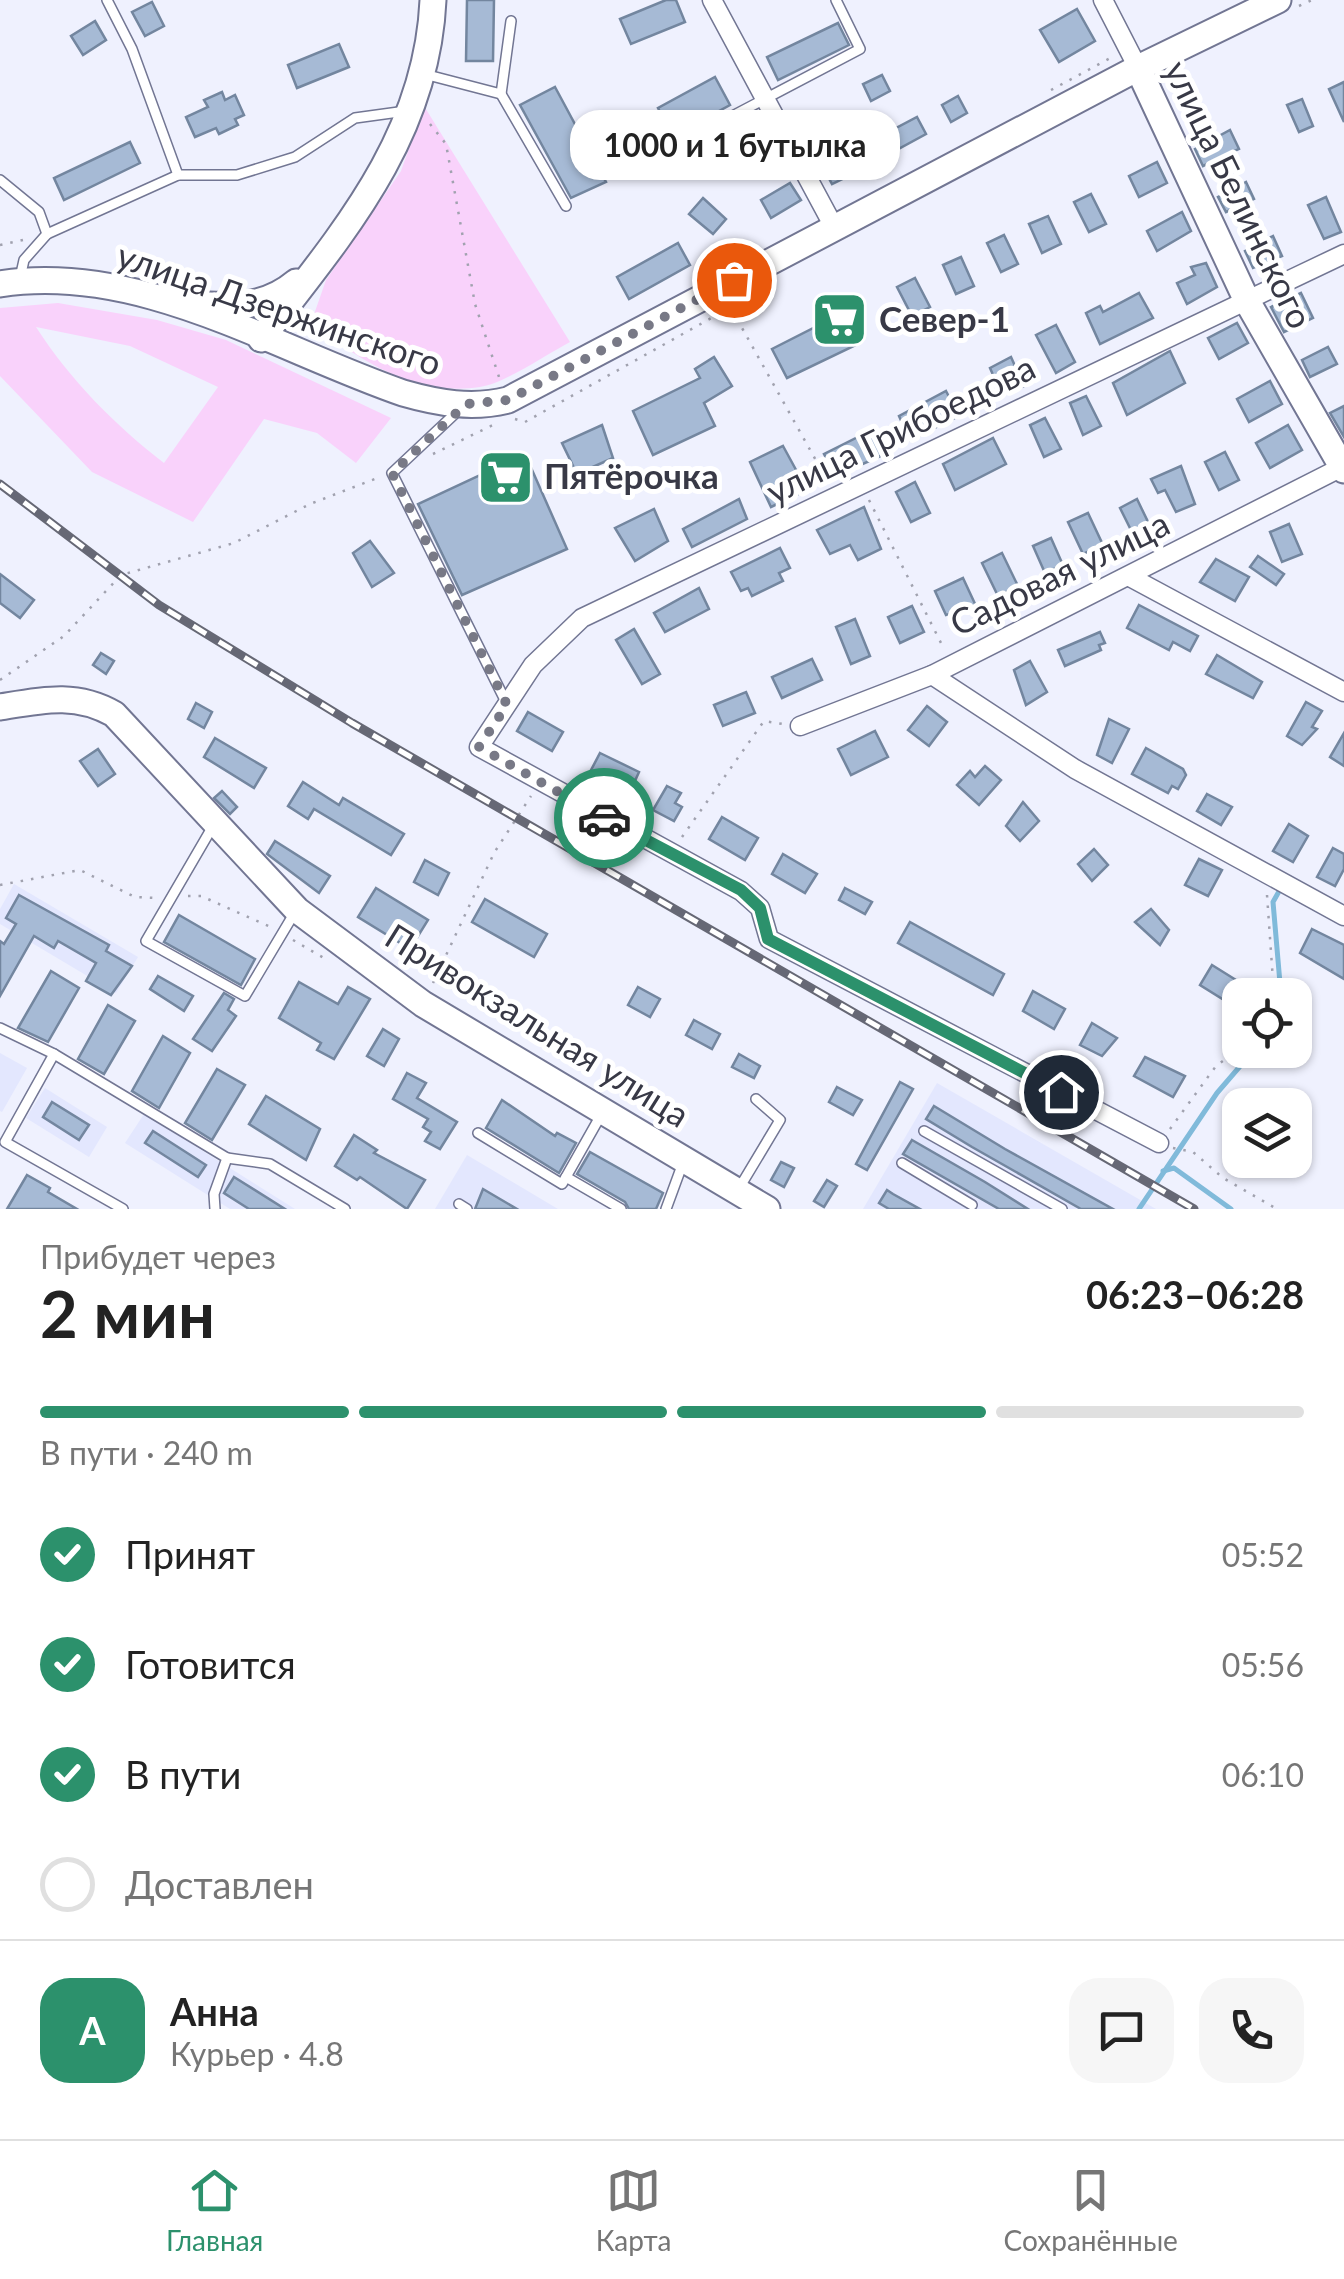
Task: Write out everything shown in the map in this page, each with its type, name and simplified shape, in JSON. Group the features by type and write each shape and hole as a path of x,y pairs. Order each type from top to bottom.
{"main road":[{"path":"262,339 380,180 421,117 422,74 432,0"},
{"name":"улица Дзержинского","path":"10,283 88,282 173,303 403,393 466,404 508,400 834,226 1133,58 1239,8 1278,0"},
{"name":"улица Белинского","path":"1133,58 1247,302 1343,468"},
{"path":"173,303 247,306 291,287 322,260"},
{"path":"294,296 290,331 297,346 311,359"},
{"name":"Привокзальная улица","path":"0,707 56,698 90,700 114,714 297,910 423,1004 752,1203"}],"street":[{"path":"712,0 763,101 834,226"},
{"name":"улица Белинского","path":"1103,0 1133,58"},
{"name":"улица Грибоедова","path":"541,783 479,747 533,665 582,618 1344,254"},
{"name":"Садовая улица","path":"800,726 842,713 932,674 1343,468"},
{"path":"1130,577 1344,692"},
{"path":"932,674 1075,768 1344,916"},
{"path":"541,783 741,890 760,908 768,939 1164,1145"}],"lane":[{"path":"107,0 132,49 178,175"},
{"path":"664,152 860,50 836,0"},
{"path":"511,20 502,94 566,206"},
{"path":"422,74 502,94"},
{"path":"10,283 47,234 178,175 237,175 295,156 355,118 421,117"},
{"path":"0,180 39,212 47,234"},
{"path":"466,404 392,473 507,705"},
{"path":"214,824 146,940 246,996 297,910"},
{"path":"0,1028 54,1054 227,1158 270,1164 345,1209"},
{"path":"54,1054 2,1144 124,1209"},
{"path":"752,1203 780,1120 756,1099"},
{"path":"478,1133 562,1184 603,1112"},
{"path":"924,1131 1062,1209"},
{"path":"215,1209 214,1194 227,1158"},
{"path":"666,1209 685,1159"},
{"path":"902,1164 973,1208"},
{"path":"566,1176 621,1209"}],"path":[{"path":"1050,90 1133,58"},
{"path":"421,117 446,144 475,304 501,384"},
{"path":"0,245 47,234"},
{"path":"730,308 836,496"},
{"path":"861,483 952,664"},
{"path":"670,855 764,721 800,726"},
{"path":"423,1004 494,854 541,783"},
{"path":"0,885 80,870 135,897 201,896 281,932 337,966"},
{"path":"1266,874 1273,978"},
{"path":"1222,1062 1164,1145 1193,1152 1222,1178 1277,1209"}],"shaded area":[{"path":"424,106 570,342 490,385 456,389 410,381 369,362 311,323 326,280 401,171"},
{"path":"58,303 157,320 226,340 391,418 356,463 317,433 264,419 193,522 92,472 0,376 0,308","holes":["36,327 130,346 218,387 164,463 94,401"]},
{"path":"14,884 138,957 116,993 0,924 0,909"},
{"path":"0,1053 27,1068 2,1112 0,1111"},
{"path":"937,1083 1156,1209 863,1209"},
{"path":"45,1088 107,1127 89,1157 26,1118"},
{"path":"144,1114 295,1209 230,1209 125,1143"},
{"path":"467,1155 558,1209 435,1209"}],"building":[{"path":"467,0 494,0 493,61 466,61"},
{"path":"666,0 676,0 685,22 631,44 620,19"},
{"path":"152,2 164,26 145,36 132,12"},
{"path":"1077,9 1095,41 1059,62 1040,30"},
{"path":"95,21 106,40 83,55 71,36"},
{"path":"838,23 849,45 778,80 767,57"},
{"path":"339,44 349,67 297,88 288,65"},
{"path":"882,75 890,91 871,101 863,84"},
{"path":"715,77 730,105 673,136 658,108"},
{"path":"1344,82 1344,122 1329,89"},
{"path":"555,87 606,182 571,198 520,105"},
{"path":"222,92 225,100 235,95 244,115 235,119 238,125 219,134 216,128 195,137 186,117 208,107 204,100"},
{"path":"958,96 967,113 951,122 942,105"},
{"path":"1302,99 1313,126 1299,132 1287,105"},
{"path":"917,117 926,134 891,153 881,136"},
{"path":"1230,130 1239,149 1203,166 1195,149"},
{"path":"130,142 140,163 64,200 54,178"},
{"path":"853,145 865,168 832,184 824,169 843,159 839,152"},
{"path":"1157,162 1167,183 1139,197 1129,176"},
{"path":"1246,182 1254,199 1226,212 1218,197"},
{"path":"790,183 801,200 771,218 761,200"},
{"path":"1091,194 1106,224 1089,232 1074,202"},
{"path":"1326,197 1341,232 1324,239 1308,205"},
{"path":"703,198 726,219 713,234 689,214"},
{"path":"1182,212 1191,231 1157,251 1147,231"},
{"path":"1048,216 1061,244 1042,253 1029,224"},
{"path":"1004,235 1018,264 1001,272 987,243"},
{"path":"1273,236 1282,256 1253,268 1245,251"},
{"path":"678,243 690,265 629,299 617,277"},
{"path":"961,257 974,286 956,294 943,265"},
{"path":"1206,263 1217,287 1187,304 1177,283 1195,275 1191,267"},
{"path":"915,278 930,307 912,316 897,287"},
{"path":"1139,293 1153,318 1100,344 1086,313 1100,306 1103,312"},
{"path":"1301,293 1313,318 1284,332 1271,307"},
{"path":"841,314 856,345 787,378 772,349"},
{"path":"1237,323 1248,343 1219,359 1208,338"},
{"path":"1056,325 1075,362 1056,373 1036,335"},
{"path":"1328,347 1337,364 1310,377 1302,360"},
{"path":"1170,351 1185,383 1127,415 1113,383"},
{"path":"714,357 732,386 704,403 715,426 653,455 633,411 700,378 695,369"},
{"path":"1011,357 1024,386 1002,395 990,368"},
{"path":"1270,381 1282,404 1249,422 1237,399"},
{"path":"946,391 959,416 910,440 899,416"},
{"path":"1086,396 1101,426 1083,435 1070,403"},
{"path":"1344,406 1344,437 1330,413"},
{"path":"1045,418 1061,449 1044,457 1030,425"},
{"path":"602,425 613,458 577,474 562,443"},
{"path":"1288,425 1302,450 1270,468 1256,443"},
{"path":"874,429 885,454 836,476 824,454"},
{"path":"993,438 1006,464 955,490 943,464"},
{"path":"783,446 807,490 771,507 750,462"},
{"path":"1225,452 1239,480 1219,490 1205,462"},
{"path":"525,454 567,549 462,595 418,504"},
{"path":"1181,466 1195,504 1176,512 1165,490 1158,493 1151,479"},
{"path":"915,482 930,513 911,522 896,492"},
{"path":"739,499 747,519 692,547 683,529"},
{"path":"1137,499 1149,524 1132,532 1120,508"},
{"path":"864,507 881,549 858,560 850,545 830,554 817,530"},
{"path":"654,509 668,541 635,561 615,528"},
{"path":"1088,513 1103,545 1083,554 1068,522"},
{"path":"1289,524 1302,554 1282,562 1270,532"},
{"path":"1051,538 1063,565 1045,573 1033,546"},
{"path":"370,541 394,573 372,587 353,553"},
{"path":"780,548 790,568 779,573 783,581 752,596 748,588 741,591 731,572"},
{"path":"1002,553 1018,586 998,596 982,563"},
{"path":"1258,556 1284,574 1276,585 1250,567"},
{"path":"1216,559 1249,577 1235,601 1200,582"},
{"path":"0,574 34,600 20,618 0,603"},
{"path":"963,578 976,606 946,615 935,591"},
{"path":"699,588 709,609 665,632 654,613"},
{"path":"1139,605 1198,636 1190,651 1173,642 1169,650 1127,628"},
{"path":"912,606 924,632 900,643 888,617"},
{"path":"855,619 870,656 851,664 836,627"},
{"path":"634,629 660,674 642,684 616,640"},
{"path":"1100,632 1105,643 1099,645 1101,650 1065,666 1058,650"},
{"path":"101,653 114,661 106,674 93,665"},
{"path":"1217,655 1262,682 1253,698 1206,674"},
{"path":"812,659 822,680 782,698 772,677"},
{"path":"1030,661 1047,692 1026,705 1014,670"},
{"path":"746,692 755,713 723,726 714,705"},
{"path":"1306,702 1322,711 1312,727 1317,729 1302,745 1287,736"},
{"path":"196,703 212,712 204,728 188,719"},
{"path":"927,706 947,722 929,746 908,730"},
{"path":"528,712 563,732 552,751 517,731"},
{"path":"1109,719 1129,729 1112,763 1097,755"},
{"path":"875,731 888,757 851,775 838,749"},
{"path":"1344,733 1344,766 1330,757"},
{"path":"215,738 266,768 254,788 204,757"},
{"path":"1146,748 1183,769 1186,775 1178,789 1172,786 1168,793 1132,774"},
{"path":"98,749 115,774 98,786 80,761"},
{"path":"600,753 639,772 634,783 626,779 621,788 590,772"},
{"path":"985,766 1001,780 979,805 957,785 970,771 975,777"},
{"path":"303,782 339,805 343,798 404,834 391,855 314,809 308,819 288,806"},
{"path":"667,786 681,793 675,803 682,807 674,821 653,810"},
{"path":"222,791 237,807 230,814 214,798"},
{"path":"1207,794 1232,807 1221,825 1197,811"},
{"path":"1023,802 1039,821 1020,841 1006,826"},
{"path":"722,817 758,838 745,860 709,839"},
{"path":"1289,824 1308,836 1293,862 1273,851"},
{"path":"275,841 330,876 319,893 267,854"},
{"path":"1333,848 1344,854 1344,869 1335,886 1317,877"},
{"path":"1094,849 1108,865 1092,881 1078,864"},
{"path":"783,854 817,874 805,893 772,874"},
{"path":"1199,859 1222,870 1208,896 1185,885"},
{"path":"425,860 449,873 438,895 414,882"},
{"path":"376,888 428,920 410,949 358,917"},
{"path":"845,888 872,902 865,914 839,900"},
{"path":"19,895 109,945 106,951 132,966 111,995 86,981 96,963 58,941 54,948 34,936 0,996 0,941 4,944 16,924 6,918"},
{"path":"485,899 547,934 534,957 472,922"},
{"path":"1151,909 1169,930 1160,945 1135,922"},
{"path":"179,915 255,959 241,985 164,942"},
{"path":"910,922 1004,974 993,995 898,943"},
{"path":"1312,929 1344,945 1344,979 1300,953"},
{"path":"1212,965 1233,978 1222,978 1222,999 1200,985"},
{"path":"51,971 79,988 48,1042 18,1028"},
{"path":"158,976 193,996 184,1011 150,989"},
{"path":"299,982 338,1004 348,987 370,999 334,1059 317,1050 321,1043 279,1018"},
{"path":"638,987 660,999 650,1017 628,1005"},
{"path":"1033,991 1065,1009 1054,1029 1023,1011"},
{"path":"224,993 234,999 228,1010 236,1016 212,1051 193,1039"},
{"path":"108,1005 135,1021 104,1074 78,1059"},
{"path":"694,1020 720,1034 712,1049 686,1035"},
{"path":"1092,1023 1117,1038 1102,1056 1080,1045"},
{"path":"383,1029 399,1039 384,1066 367,1056"},
{"path":"163,1036 190,1053 159,1108 132,1091"},
{"path":"739,1054 760,1066 754,1078 732,1067"},
{"path":"1145,1057 1185,1076 1173,1097 1134,1076"},
{"path":"217,1069 245,1085 212,1140 185,1123"},
{"path":"407,1073 426,1083 417,1098 457,1122 440,1149 425,1141 431,1132 423,1127 428,1119 393,1099"},
{"path":"900,1082 913,1089 867,1170 856,1164"},
{"path":"837,1087 862,1100 853,1115 829,1102"},
{"path":"266,1096 320,1129 306,1160 249,1124"},
{"path":"502,1100 555,1136 557,1133 576,1143 559,1173 486,1128"},
{"path":"52,1102 89,1125 79,1140 43,1117"},
{"path":"934,1106 1113,1209 1081,1209 972,1147 926,1119"},
{"path":"153,1131 206,1165 198,1177 145,1143"},
{"path":"354,1135 377,1150 374,1153 425,1180 407,1209 360,1177 357,1180 335,1166"},
{"path":"912,1140 1028,1209 999,1209 903,1154"},
{"path":"590,1152 663,1193 656,1209 629,1209 625,1202 577,1174"},
{"path":"781,1162 794,1168 784,1187 771,1180"},
{"path":"27,1175 50,1188 48,1192 77,1209 7,1209"},
{"path":"234,1177 285,1209 249,1209 224,1193"},
{"path":"827,1180 837,1186 824,1207 814,1201"},
{"path":"483,1189 517,1209 475,1209"},
{"path":"887,1190 920,1209 889,1209 879,1203"}],"waterway":[{"path":"1280,978 1273,902 1282,886"},
{"path":"1139,1209 1217,1093 1239,1068"},
{"path":"1163,1171 1174,1168 1231,1209"}],"railway":[{"path":"0,484 159,605 352,723 1194,1209"}],"way so far":[{"path":"604,818 479,747 507,705 392,473 466,404 488,405 508,400 734,280"}],"place":[{"name":"1000 и 1 бутылка","path":"734,280"},
{"name":"Север-1","path":"840,320"},
{"name":"Пятёрочка","path":"505,477"}],"route":[{"path":"604,818 741,890 760,908 768,939 1061,1092"}]}
